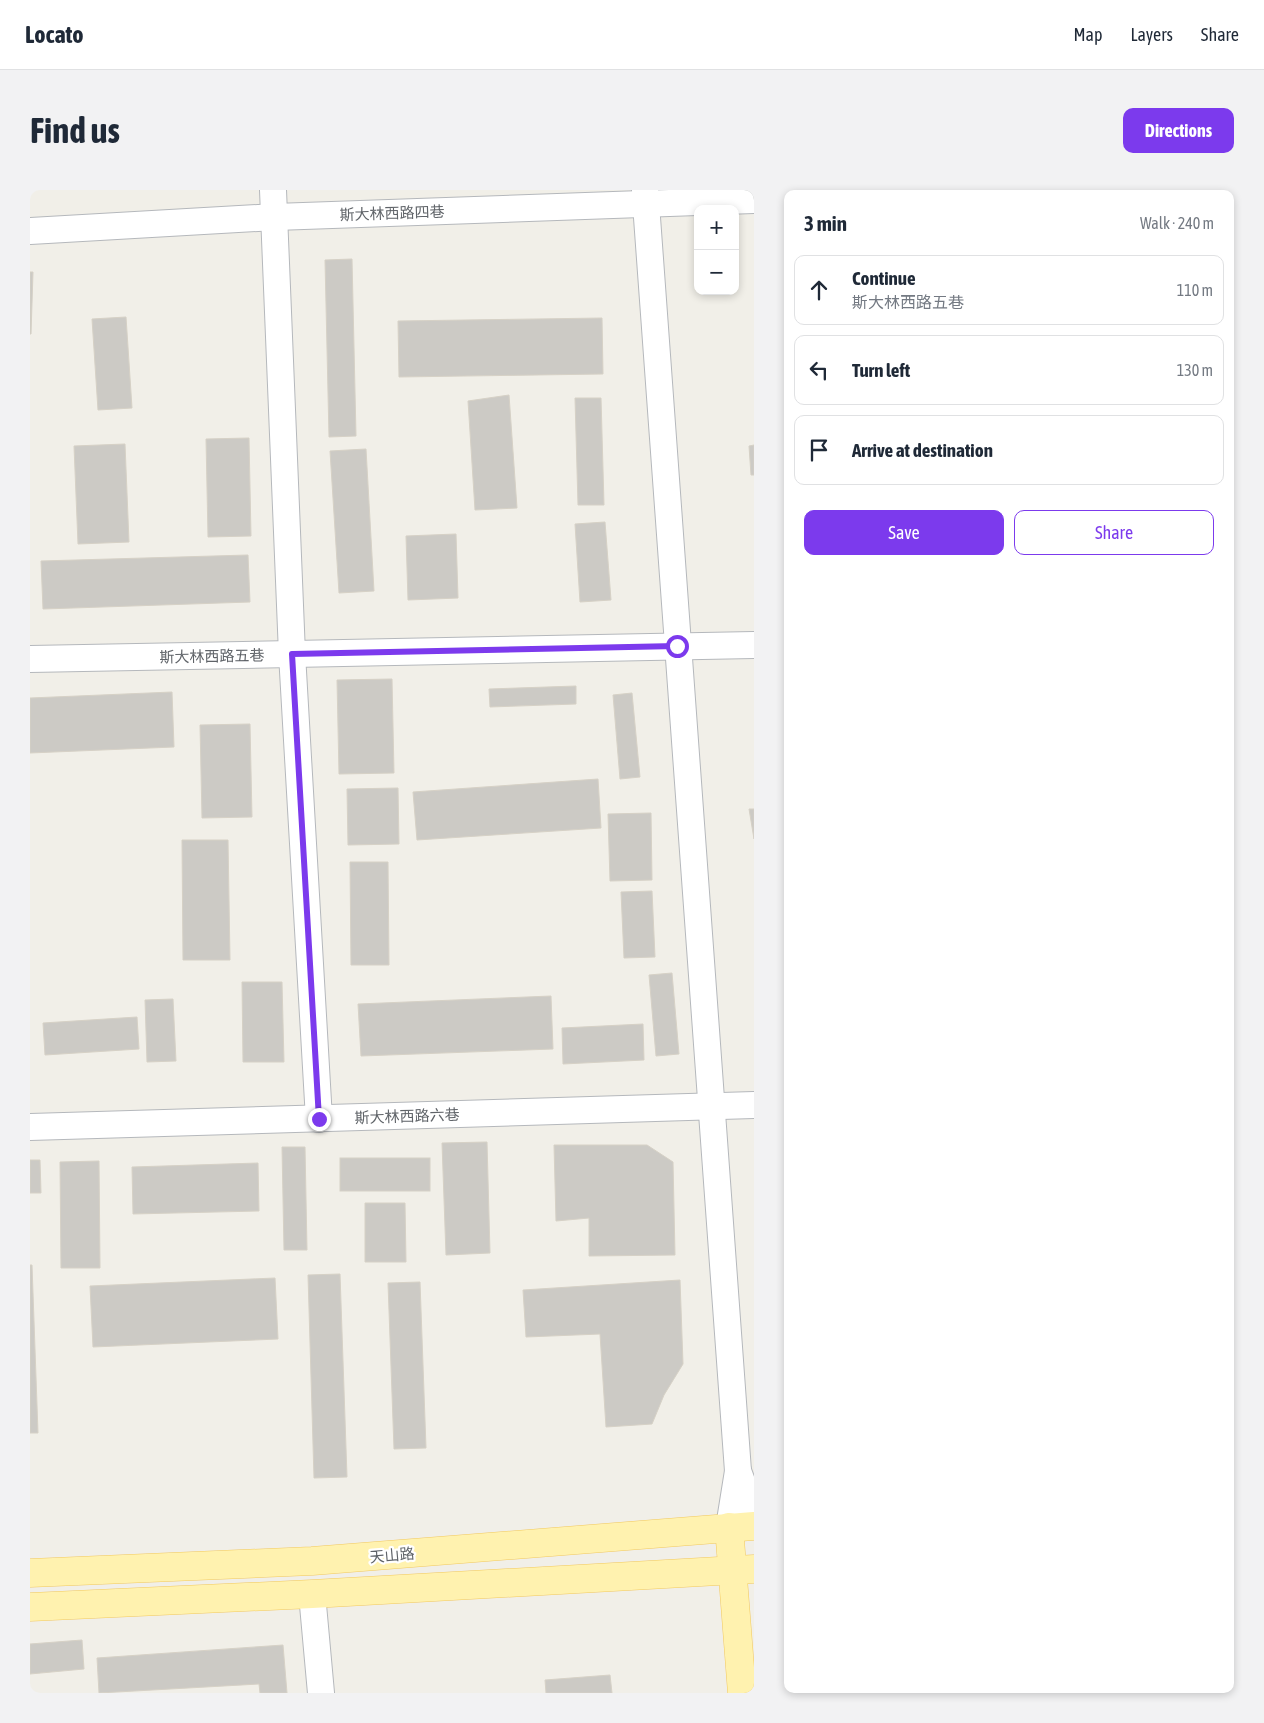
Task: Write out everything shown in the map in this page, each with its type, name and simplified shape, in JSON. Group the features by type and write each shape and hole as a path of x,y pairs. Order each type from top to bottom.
{"main road":[{"path":"742,1527 742,1693"},
{"name":"天山路","path":"30,1573 312,1561 742,1527"},
{"path":"30,1607 743,1571"}],"street":[{"path":"273,190 292,654 319,1119"},
{"path":"645,197 742,1527"},
{"name":"斯大林西路四巷","path":"30,231 645,197 754,200"},
{"name":"斯大林西路五巷","path":"30,659 754,645"},
{"name":"斯大林西路六巷","path":"30,1127 754,1105"},
{"path":"738,1471 754,1514"},
{"path":"312,1594 321,1693"}],"building":[{"path":"352,259 356,436 329,437 325,260"},
{"path":"30,272 33,272 31,334 30,334"},
{"path":"126,317 132,408 98,410 92,319"},
{"path":"602,318 603,374 399,377 398,321"},
{"path":"509,395 517,508 475,510 468,401"},
{"path":"575,398 601,398 604,505 578,505"},
{"path":"249,438 251,536 208,537 206,439"},
{"path":"125,444 129,542 78,544 74,446"},
{"path":"754,445 754,475 751,475 749,446"},
{"path":"366,449 374,591 339,593 330,451"},
{"path":"605,522 611,600 580,602 575,524"},
{"path":"456,534 458,598 408,600 406,536"},
{"path":"248,555 250,602 43,609 41,561"},
{"path":"392,679 394,773 339,774 337,680"},
{"path":"576,686 576,704 490,707 489,689"},
{"path":"172,692 174,747 30,753 30,698"},
{"path":"632,693 640,777 620,779 613,695"},
{"path":"250,724 252,817 202,818 200,725"},
{"path":"598,779 601,828 417,840 413,792"},
{"path":"398,788 399,844 348,845 347,789"},
{"path":"749,809 754,809 754,839"},
{"path":"651,813 652,880 610,881 608,814"},
{"path":"182,840 228,840 230,960 183,960"},
{"path":"350,862 388,862 389,965 351,965"},
{"path":"652,891 655,957 624,958 621,892"},
{"path":"672,973 679,1054 656,1056 649,975"},
{"path":"242,982 282,982 284,1062 243,1062"},
{"path":"551,996 553,1049 361,1056 358,1004"},
{"path":"173,999 176,1061 147,1062 145,1000"},
{"path":"137,1017 139,1049 45,1055 43,1023"},
{"path":"643,1024 644,1060 563,1064 562,1028"},
{"path":"487,1142 490,1253 446,1255 442,1143"},
{"path":"554,1145 647,1145 673,1162 675,1255 589,1256 589,1218 556,1221"},
{"path":"282,1147 305,1147 307,1250 284,1250"},
{"path":"340,1158 430,1158 430,1191 340,1191"},
{"path":"30,1160 40,1160 41,1193 30,1193"},
{"path":"99,1161 100,1268 61,1268 60,1162"},
{"path":"258,1163 259,1211 133,1214 132,1167"},
{"path":"365,1203 405,1203 406,1262 365,1262"},
{"path":"30,1265 32,1265 38,1433 30,1433"},
{"path":"340,1274 347,1477 314,1478 308,1275"},
{"path":"275,1278 278,1339 93,1347 90,1286"},
{"path":"680,1280 683,1364 664,1395 652,1424 606,1427 600,1334 526,1337 523,1290"},
{"path":"420,1282 426,1448 394,1449 388,1283"},
{"path":"82,1640 84,1669 30,1674 30,1644"},
{"path":"283,1645 287,1693 260,1693 259,1684 99,1693 97,1658"},
{"path":"610,1675 612,1693 546,1693 545,1680"}],"route":[{"path":"319,1119 292,654 677,646"}]}
